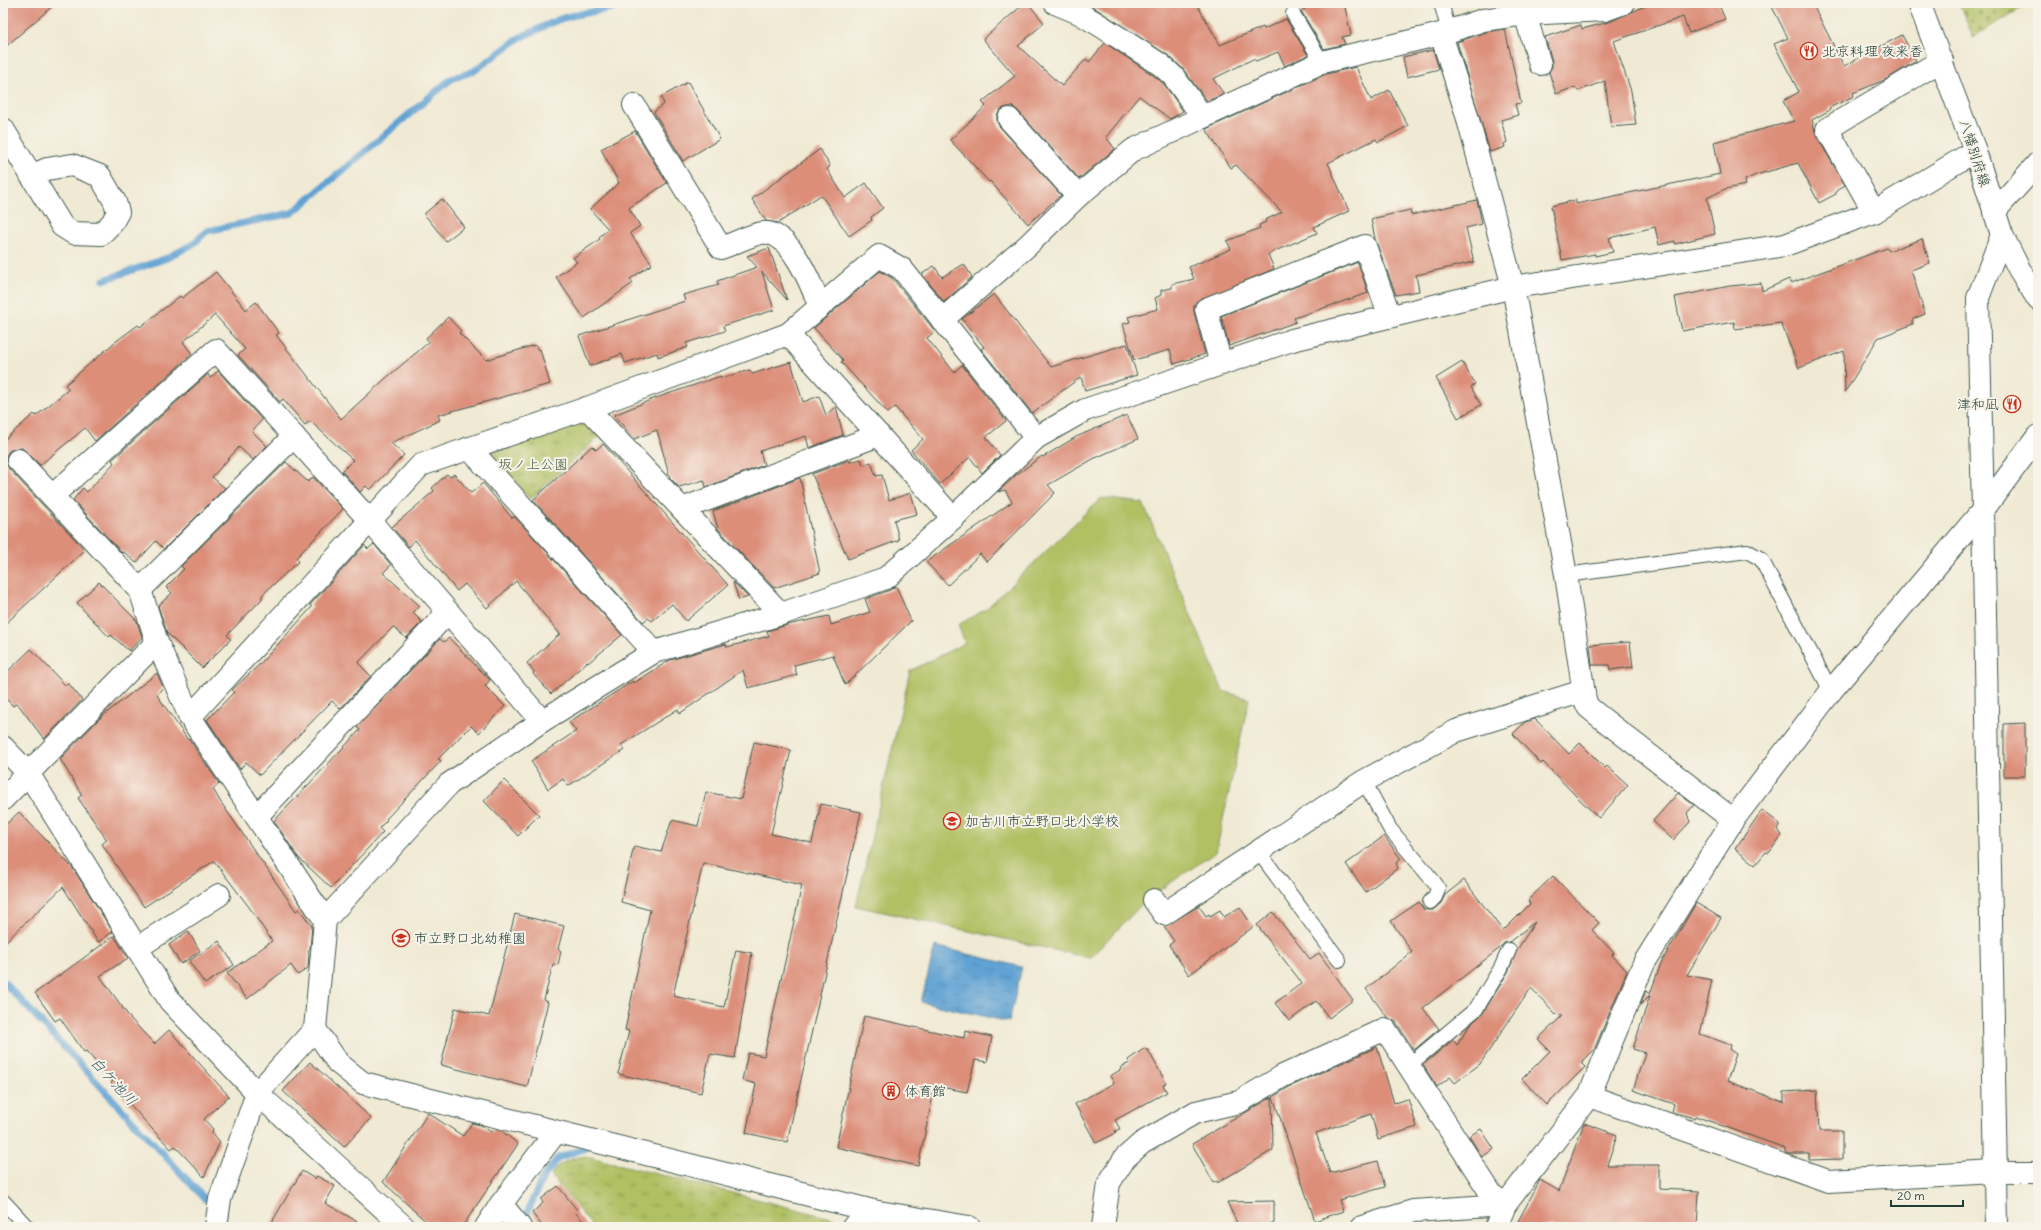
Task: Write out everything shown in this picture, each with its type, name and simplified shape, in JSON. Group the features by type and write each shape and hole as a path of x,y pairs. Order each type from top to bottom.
{"street":[{"path":"1055,3 1079,13 1161,65 1173,76 1202,117"},
{"path":"942,320 1026,246 1078,196 1133,150 1202,117 1322,62 1445,32 1483,20 1525,14 1605,10 1624,3"},
{"name":"八幡別府線","path":"1919,3 1942,60 1975,151 2002,235 2019,270 2038,299"},
{"path":"1525,14 1540,64"},
{"path":"1445,32 1513,287 1566,575 1583,691 1588,707 1733,820"},
{"path":"1874,212 1827,128 1942,60"},
{"path":"634,105 721,248 762,233 775,234 802,265 820,307"},
{"path":"1009,119 1078,196"},
{"path":"3,129 32,176"},
{"path":"216,1227 220,1199 257,1093 315,1029 325,920 449,784 542,721 654,652 781,614 886,578 953,518 1036,438 1085,410 1292,340 1513,287 1785,245 1874,212 1975,151"},
{"path":"1994,212 2038,163"},
{"path":"1997,1227 1978,298 2002,235"},
{"path":"1221,364 1206,309 1365,246 1390,317"},
{"path":"190,717 421,465 587,408 788,334 879,256 902,269 1036,438"},
{"path":"788,334 953,518"},
{"path":"52,496 216,350 370,521 542,721"},
{"path":"587,408 781,614"},
{"path":"682,509 879,435"},
{"path":"140,590 294,436"},
{"path":"1496,1227 1505,1205 1589,1096 1644,963 1733,820 1831,691 1983,510 2038,436"},
{"path":"469,448 654,652"},
{"path":"18,460 140,590 157,642 190,717 325,920"},
{"path":"256,816 448,612"},
{"path":"3,799 157,642"},
{"path":"1154,900 1164,914 1364,781 1456,731 1583,691"},
{"path":"3,747 28,773 170,1001 257,1093 404,1227"},
{"path":"138,948 219,895"},
{"path":"315,1029 338,1064 363,1083 873,1211 948,1226 969,1227"},
{"path":"1103,1227 1102,1218 1109,1183 1125,1158 1142,1143 1171,1124 1196,1112 1239,1102 1283,1076 1385,1029 1492,1195 1505,1205"},
{"path":"1589,1096 1828,1181 1996,1172 2038,1172"},
{"path":"486,1227 501,1204 556,1132"},
{"path":"501,1204 520,1227"},
{"path":"1362,1227 1413,1211 1505,1205"},
{"path":"853,1227 873,1211"}],"lane":[{"path":"1441,3 1445,32"},
{"path":"1293,14 1322,62"},
{"path":"1566,575 1747,551 1761,559 1831,691"},
{"path":"1364,781 1390,829 1438,888 1435,898 1430,902"},
{"path":"1258,851 1339,960"},
{"path":"1408,1066 1476,1009 1501,968 1509,950"},
{"path":"3,1201 27,1227"}],"green space":[{"path":"1959,3 2030,3 1973,37"},
{"name":"坂ノ上公園","path":"586,419 601,435 530,499 488,454"},
{"path":"1101,498 1143,503 1223,691 1249,699 1216,852 1148,898 1090,958 856,906 910,671 965,643 958,625 986,609"},
{"path":"586,1156 839,1220 842,1225 839,1227 593,1227 551,1175 557,1167 566,1161"}],"water":[{"path":"935,946 1022,967 1009,1022 921,1002"}],"building":[{"path":"3,3 56,3 3,49"},
{"path":"1025,3 1028,3 1044,23 1018,46 1062,86 1086,59 1089,62 1105,43 1164,84 1183,111 1170,119 1139,96 1106,137 1115,149 1079,179 1018,111 1013,107 1001,109 997,115 997,122 1000,127 1061,195 1028,224 990,181 989,182 950,140 986,106 982,102 1015,76 983,39"},
{"path":"1087,3 1196,3 1220,45 1263,27 1264,29 1286,19 1308,55 1285,66 1278,52 1256,61 1253,59 1213,79 1224,94 1207,101 1183,69 1169,56"},
{"path":"1304,3 1344,3 1351,35 1342,37 1345,44 1324,49 1301,11 1305,9"},
{"path":"1652,3 1718,3 1725,19 1689,33 1683,17 1614,41 1631,91 1636,125 1611,127 1605,81 1578,91 1575,87 1556,94 1549,72 1552,67 1552,61 1545,37 1581,25 1582,29 1609,22"},
{"path":"1770,3 1812,3 1844,66 1902,35 1916,61 1887,79 1853,93 1854,96 1829,108 1830,110 1812,120 1816,135 1845,185 1836,191 1836,194 1819,203 1798,163 1756,175 1745,180 1746,185 1725,189 1707,198 1715,234 1675,244 1675,241 1659,245 1655,227 1609,238 1613,252 1562,260 1551,206 1576,200 1576,204 1720,174 1714,142 1794,121 1783,101 1799,92 1774,44 1788,38"},
{"path":"1505,29 1521,103 1515,104 1518,115 1501,120 1507,142 1504,144 1505,147 1490,152 1457,42 1486,32"},
{"path":"1433,50 1439,69 1407,77 1403,57"},
{"path":"1356,67 1371,100 1389,90 1408,126 1378,142 1376,139 1328,163 1349,211 1314,227 1317,233 1268,254 1274,269 1197,301 1194,306 1194,312 1205,354 1174,364 1170,350 1134,360 1123,324 1130,322 1128,317 1158,309 1155,298 1161,295 1161,290 1172,288 1172,284 1194,279 1189,267 1231,249 1227,241 1260,228 1259,225 1266,222 1265,220 1282,212 1236,165 1231,168 1206,129 1326,74"},
{"path":"688,82 720,139 683,161 654,112 664,104 661,97"},
{"path":"635,131 667,183 629,208 640,226 630,233 652,264 630,279 633,283 584,318 556,277 577,262 573,258 600,239 599,237 608,229 590,209 619,183 601,149"},
{"path":"820,149 830,166 827,169 845,198 866,183 883,208 871,217 872,220 849,236 821,195 778,223 766,221 752,199"},
{"path":"442,199 464,227 446,241 424,214"},
{"path":"1477,200 1482,224 1466,228 1474,262 1416,275 1419,291 1396,295 1375,239 1371,219 1410,210 1411,215"},
{"path":"1922,239 1930,263 1911,270 1925,314 1913,319 1913,324 1878,338 1845,392 1844,351 1799,368 1781,323 1735,329 1734,322 1682,331 1675,297 1730,286 1761,283 1762,291 1789,279 1791,283 1887,248 1889,251"},
{"path":"769,248 787,300 762,272 774,310 723,326 725,331 686,343 688,347 658,357 657,353 625,363 622,354 590,366 579,336 685,301 683,295 719,285 717,281 757,267 747,256"},
{"path":"1358,262 1368,293 1294,318 1296,322 1229,346 1221,316"},
{"path":"964,264 972,277 944,302 922,274 934,266 942,277"},
{"path":"880,271 892,278 935,331 927,338 954,372 962,365 1006,421 986,437 1000,455 982,473 970,457 940,484 911,450 923,439 895,407 888,413 841,362 843,360 814,328"},
{"path":"216,272 246,310 256,302 279,333 276,335 341,419 429,342 426,338 448,317 461,331 459,333 486,360 535,345 538,350 540,349 550,384 438,415 440,420 391,443 404,455 370,490 366,486 360,492 342,471 353,460 310,421 305,425 283,399 280,402 238,355 245,349 215,315 183,342 192,354 95,441 85,428 40,465 22,448 16,448 9,451 6,456 6,462 9,469 85,550 3,626 3,441 34,414 36,416 69,389 65,385 115,342 138,325 140,327 180,296 182,298"},
{"path":"994,294 1051,367 1127,344 1137,375 1085,391 1081,377 1032,413 981,349 984,347 962,319"},
{"path":"791,362 803,402 819,396 826,415 836,406 843,435 809,448 806,436 760,451 764,465 706,487 704,480 679,487 670,478 657,430 634,439 614,415 653,399 721,376 721,378 750,370 752,374"},
{"path":"1462,362 1475,384 1471,387 1481,405 1458,418 1436,378"},
{"path":"218,371 262,420 252,431 267,446 253,460 239,447 212,477 225,488 164,549 156,541 136,563 124,552 122,553 73,500 83,488 87,492 114,463 112,460 208,374 210,378"},
{"path":"1127,415 1138,439 1093,459 1048,485 1055,493 987,562 980,554 948,585 926,562 1012,502 1005,490 998,492 1016,475 1042,456 1043,457 1076,437"},
{"path":"603,444 728,585 686,621 672,604 652,621 648,618 643,622 533,500 592,446 596,450"},
{"path":"861,459 863,465 871,462 876,476 882,475 889,500 911,493 917,514 894,520 899,540 848,559 812,474 849,460 850,462"},
{"path":"286,462 308,482 313,477 343,509 296,558 299,561 262,595 262,599 227,635 231,639 202,668 167,633 158,606 172,593 166,587 184,569 181,566"},
{"path":"447,474 450,477 454,474 471,493 483,483 512,518 515,517 622,635 588,663 587,662 551,694 533,674 534,672 527,663 560,634 516,581 487,608 465,584 457,591 415,540 409,547 392,527 434,491 432,488"},
{"path":"800,478 820,573 774,588 718,529 713,511"},
{"path":"374,544 391,565 383,573 420,606 413,613 422,622 406,638 393,627 358,663 371,676 340,709 332,701 260,775 246,762 240,769 207,720 234,692 232,690 260,664 312,607 310,605 364,545 368,549"},
{"path":"99,582 137,621 142,637 129,651 111,635 109,637 77,603"},
{"path":"733,582 748,597 739,600"},
{"path":"896,586 911,621 845,685 833,655 794,665 797,675 748,688 743,670 679,714 678,709 621,745 624,750 568,786 563,779 548,789 531,761 576,731 569,722 633,681 634,683 670,660 726,644 727,647 769,636 767,631 787,625 829,616 831,625 870,612 865,599 890,590"},
{"path":"449,638 490,680 485,686 505,706 479,733 471,726 438,759 441,761 379,828 383,832 331,888 298,857 274,821 360,730 357,727 440,639 444,642"},
{"path":"1630,642 1633,667 1610,670 1609,665 1592,665 1590,645"},
{"path":"31,649 65,685 69,684 82,700 44,739 17,703 13,706 3,696 3,676"},
{"path":"157,673 163,687 157,695 220,785 219,784 213,789 220,801 296,911 299,909 312,926 310,949 308,951 308,968 298,975 291,965 247,999 227,973 272,941 249,907 214,861 144,907 102,844 107,840 78,798 82,795 60,759 100,718"},
{"path":"1535,719 1569,754 1580,743 1605,768 1607,766 1628,785 1599,818 1543,762 1541,764 1513,734 1525,722"},
{"path":"2025,723 2025,776 2004,776 2004,724"},
{"path":"754,742 791,750 771,834 812,843 821,804 861,812 787,1142 746,1133 756,1084 742,1080 748,1053 764,1056 802,885 703,863 673,996 724,1007 736,950 752,953 735,1058 710,1054 701,1093 618,1074 629,1031 625,1030 650,910 621,902 634,846 661,852 672,820 698,826 706,792 741,799"},
{"path":"504,780 539,815 518,836 484,801"},
{"path":"1678,793 1694,805 1687,813 1690,822 1673,840 1653,821"},
{"path":"1762,810 1780,824 1777,829 1782,835 1769,853 1766,852 1755,865 1735,849"},
{"path":"19,812 72,867 113,932 98,942 63,887 3,944 3,827"},
{"path":"1384,836 1401,859 1396,863 1398,868 1366,892 1346,864"},
{"path":"1553,876 1599,923 1592,930 1614,953 1612,955 1627,971 1594,1050 1581,1063 1585,1067 1547,1105 1522,1079 1550,1051 1538,1039 1562,1016 1556,1014 1531,988 1480,1064 1455,1083 1450,1077 1437,1087 1423,1065 1453,1040 1457,1045 1470,1025 1483,1013 1508,972 1517,950 1535,922 1509,942 1504,943 1500,948 1423,1008 1439,1029 1414,1050 1396,1022 1387,1017 1366,989 1412,952 1391,921 1419,902 1424,910 1433,910 1441,903 1445,895 1464,880 1503,931 1530,904 1528,900"},
{"path":"1696,903 1721,918 1687,975 1712,980 1700,1034 1731,1045 1730,1050 1736,1054 1727,1081 1784,1102 1784,1092 1817,1090 1819,1131 1842,1131 1842,1159 1809,1160 1809,1154 1789,1154 1785,1152 1785,1148 1695,1116 1694,1118 1672,1112 1674,1104 1633,1090 1645,1053 1633,1049 1650,995 1640,1005 1646,990 1650,994 1661,963"},
{"path":"1199,906 1206,916 1209,914 1210,916 1220,910 1224,917 1240,907 1253,927 1189,975 1169,945 1174,941 1164,927"},
{"path":"1273,912 1310,959 1319,953 1353,1000 1329,1018 1316,1001 1289,1021 1275,1003 1302,983 1257,925"},
{"path":"515,914 564,926 558,949 561,951 558,965 553,964 544,1000 548,1002 527,1087 441,1065 455,1008 489,1016"},
{"path":"188,931 200,951 181,964 169,945"},
{"path":"114,936 128,958 100,976 130,1018 154,1044 169,1030 229,1096 204,1119 213,1129 212,1132 220,1142 204,1177 175,1146 171,1149 153,1130 111,1083 113,1081 86,1051 84,1052 60,1018 55,1021 35,993"},
{"path":"219,941 234,965 205,984 189,961"},
{"name":"体育館","path":"864,1016 964,1038 965,1031 992,1037 987,1062 975,1060 967,1092 935,1086 918,1166 836,1147"},
{"path":"1377,1047 1394,1103 1408,1099 1417,1127 1378,1139 1371,1114 1316,1133 1330,1173 1378,1161 1385,1187 1339,1200 1343,1211 1315,1221 1273,1097 1289,1087"},
{"path":"1145,1048 1148,1050 1166,1083 1163,1085 1167,1092 1115,1120 1120,1129 1115,1131 1116,1133 1096,1143 1075,1104 1114,1083 1110,1076 1122,1069 1121,1067 1130,1063 1128,1060"},
{"path":"310,1062 371,1118 344,1147 283,1091"},
{"path":"1272,1097 1273,1150 1217,1183 1217,1181 1214,1183 1192,1144"},
{"path":"428,1113 463,1136 472,1123 481,1125 491,1132 494,1129 502,1131 518,1144 462,1227 432,1227 383,1182"},
{"path":"1584,1123 1617,1135 1607,1165 1659,1165 1659,1189 1699,1191 1697,1227 1515,1227 1540,1180 1559,1191"},
{"path":"1481,1129 1494,1149 1482,1157 1469,1136"},
{"path":"302,1171 315,1179 317,1176 335,1186 325,1203 367,1227 269,1227"},
{"path":"558,1186 577,1210 575,1212 588,1227 543,1227 532,1213 543,1203 541,1199"},
{"path":"1274,1201 1274,1222 1270,1224 1270,1227 1239,1227 1227,1202"}],"waterway":[{"path":"104,280 167,258 193,244 207,231 292,213 451,79 474,71 519,38 560,19 634,4"},
{"name":"白ケ池川","path":"3,981 205,1199"},
{"path":"527,1213 543,1177 558,1158 586,1148"},
{"name":"白ケ池川","path":"230,1224 233,1227"}],"place":[{"name":"北京料理 夜来香","path":"1809,51"},
{"name":"津和凪","path":"2012,404"},
{"name":"加古川市立野口北小学校","path":"952,821"},
{"name":"市立野口北幼稚園","path":"401,938"},
{"name":"体育館","path":"891,1091"}]}
